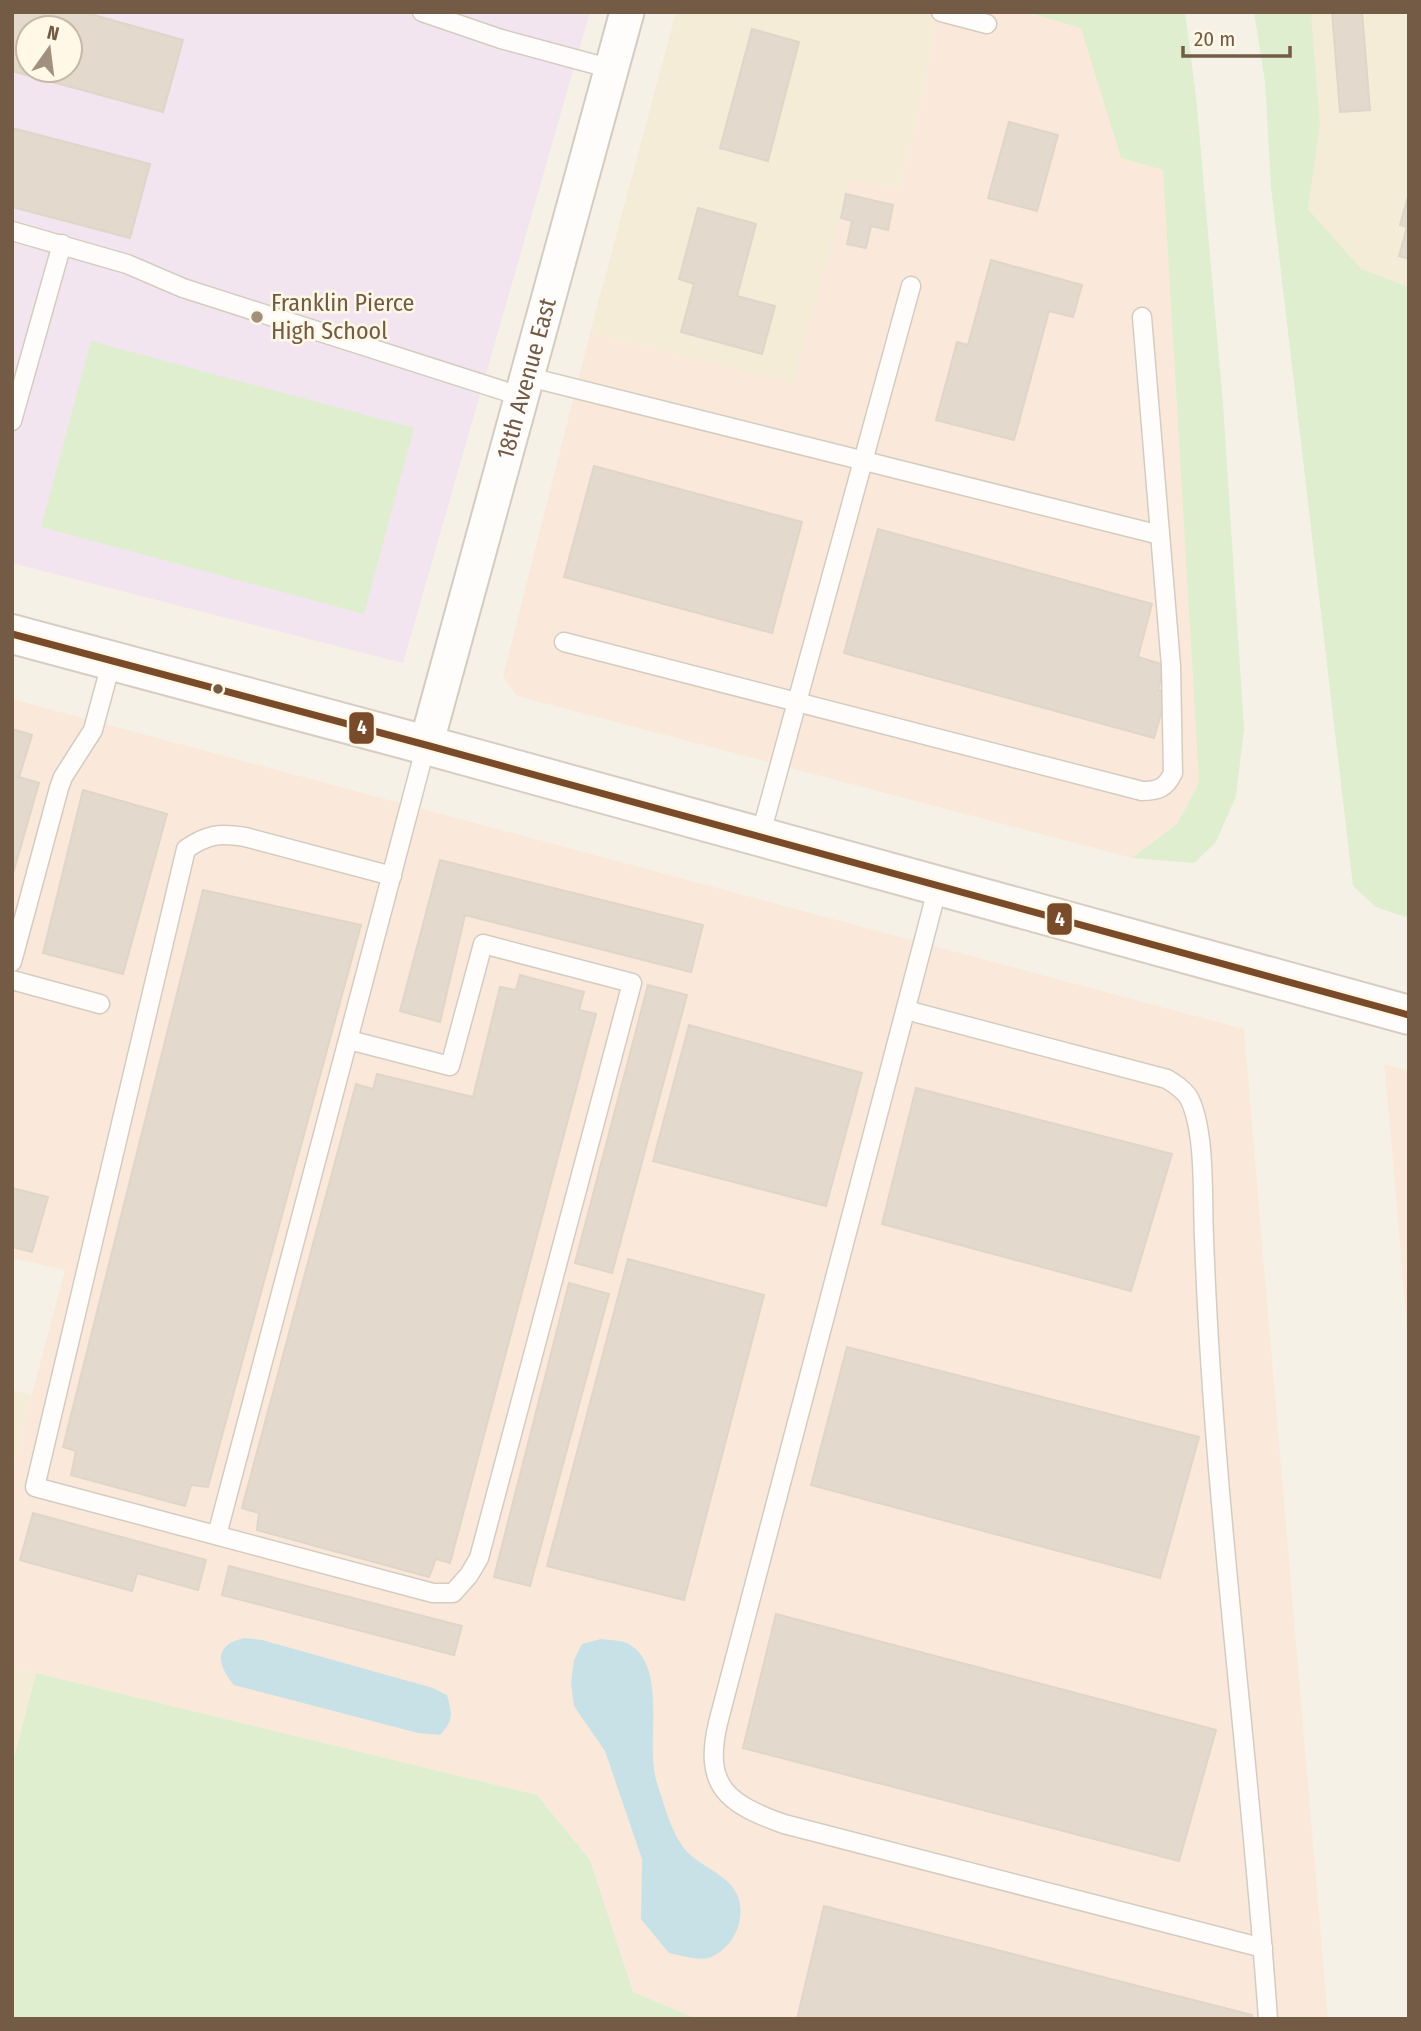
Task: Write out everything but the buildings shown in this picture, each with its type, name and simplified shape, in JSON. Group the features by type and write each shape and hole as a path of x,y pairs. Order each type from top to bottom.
{"main road":[{"path":"12,634 426,744 1409,1015"}],"street":[{"name":"18th Avenue East","path":"426,744 627,12"}],"lane":[{"path":"422,12 501,39 612,69"},
{"path":"942,12 987,24"},
{"path":"12,231 127,264 183,288 526,387 863,461 1160,535"},
{"path":"12,421 62,244"},
{"path":"760,837 911,286"},
{"path":"564,642 1142,791 1155,791 1168,785 1174,774 1171,666 1142,317"},
{"path":"12,962 59,788 93,730 112,660"},
{"path":"217,1535 426,744"},
{"path":"349,1040 450,1066 483,943 632,983 479,1558 470,1575 453,1593 433,1593 35,1487 186,849 204,837 244,837 392,876"},
{"path":"938,886 712,1746 713,1767 722,1787 735,1801 756,1814 784,1824 1263,1948"},
{"path":"12,980 100,1004"},
{"path":"906,1010 1167,1079 1190,1099 1201,1154 1206,1307 1222,1525 1268,2019"}],"shaded area":[{"name":"Franklin Pierce High School","path":"12,12 590,12 403,663 12,563"},
{"path":"676,12 938,12 922,102 899,190 851,179 794,384 590,333"},
{"path":"938,12 1026,12 1082,28 1121,158 1163,170 1199,783 1177,824 1132,858 517,696 503,676 590,333 793,383 851,178 899,190 922,102"},
{"path":"1311,12 1409,12 1409,287 1361,269 1308,209 1320,124"},
{"path":"12,699 1244,1029 1328,2019 697,2019 633,1993 590,1860 537,1795 12,1667 12,1469 65,1270 12,1258"},
{"path":"1384,1064 1409,1071 1409,1354 1390,1127"},
{"path":"12,1390 32,1395 12,1469"},
{"path":"12,1667 36,1673 12,1766"}],"green space":[{"path":"1026,12 1185,12 1196,96 1223,403 1244,729 1236,796 1216,842 1194,863 1132,858 1177,824 1199,783 1163,170 1121,158 1081,28"},
{"path":"1254,12 1311,12 1320,124 1308,209 1361,269 1409,287 1409,918 1376,907 1353,886 1271,187 1265,82"},
{"path":"91,341 414,428 364,614 41,527"},
{"path":"36,1673 537,1795 590,1860 633,1992 697,2019 12,2019 12,1766"}],"water":[{"path":"245,1638 262,1640 433,1688 447,1695 450,1721 440,1735 418,1733 234,1685 224,1670 221,1656 228,1645"},
{"path":"601,1639 627,1643 640,1654 648,1669 652,1687 654,1767 671,1824 683,1847 729,1883 740,1903 741,1914 735,1935 720,1952 711,1957 696,1958 669,1953 641,1919 642,1859 605,1751 574,1706 571,1683 574,1660 582,1644"}],"transit line":[{"name":"4","path":"12,634 1409,1015"}],"place":[{"name":"Franklin Pierce High School","path":"257,317"}]}
